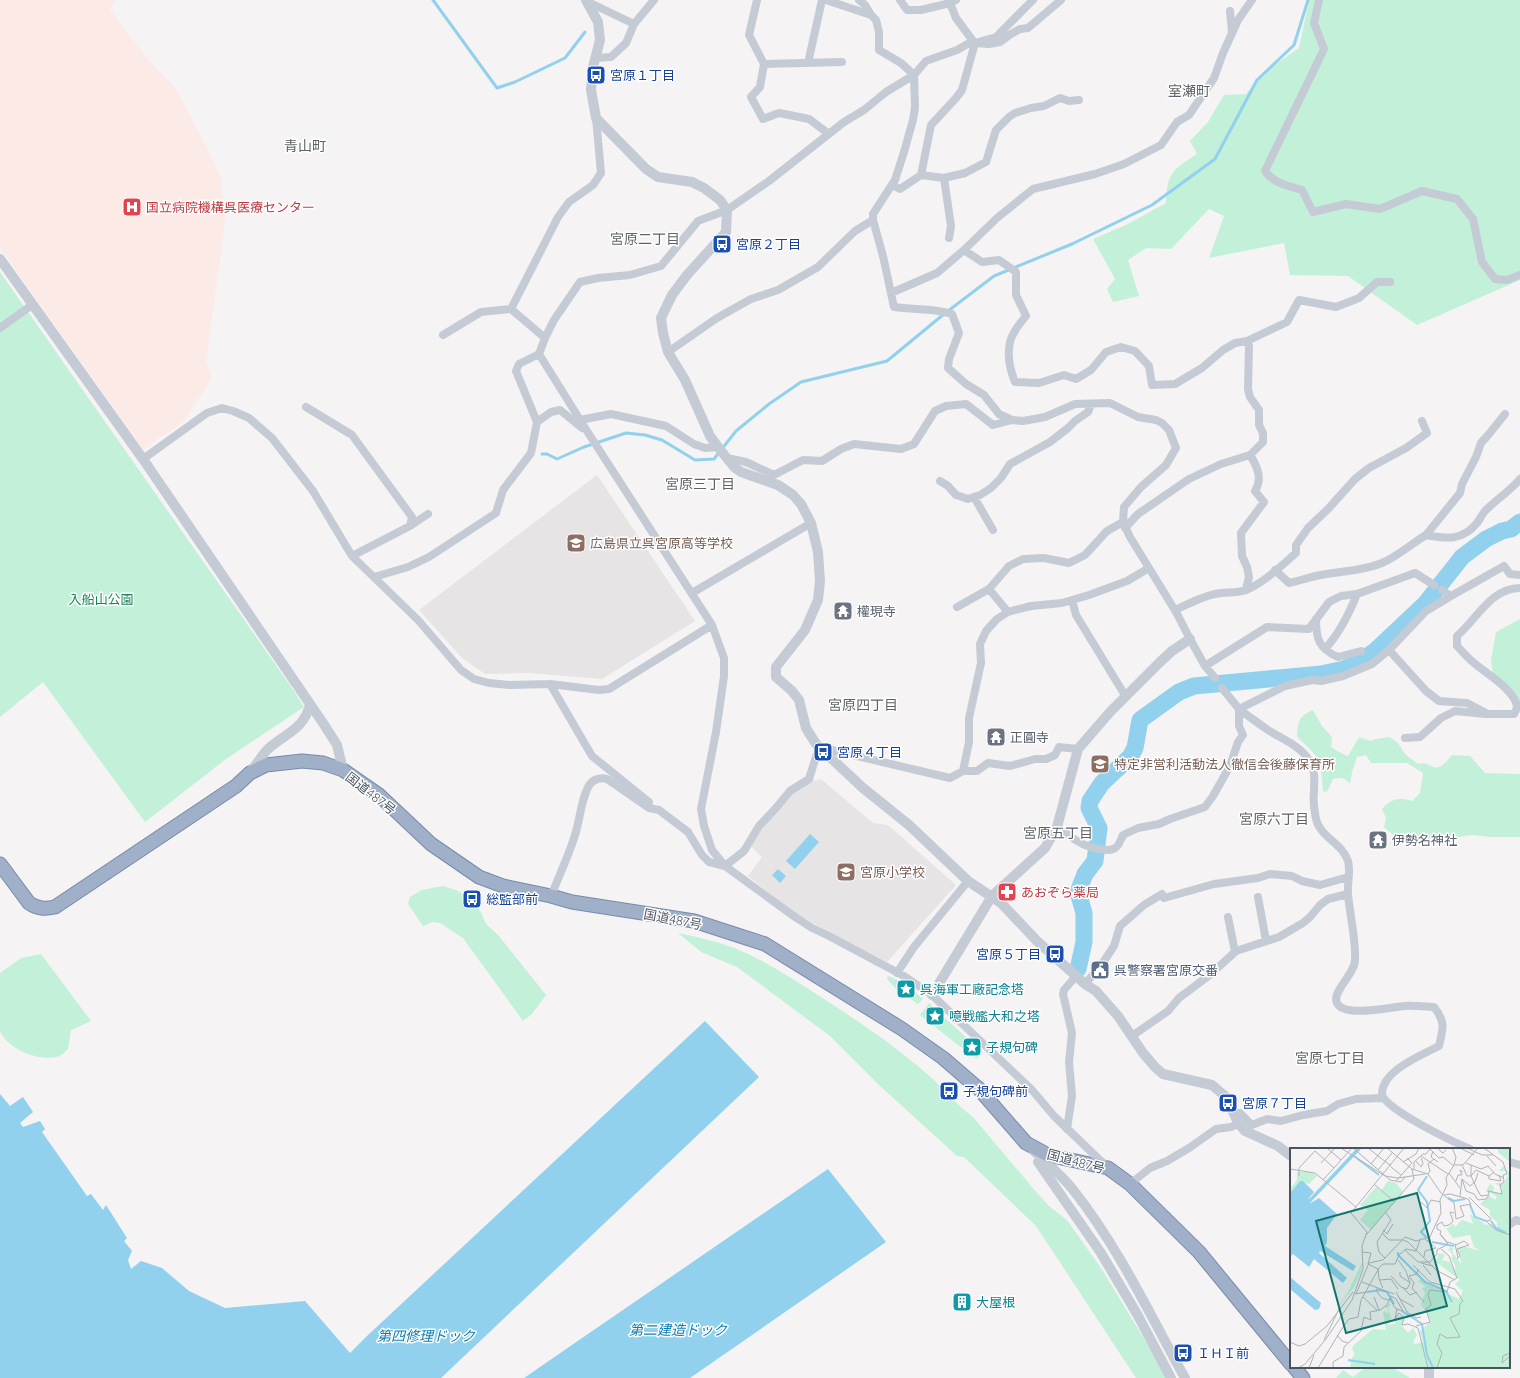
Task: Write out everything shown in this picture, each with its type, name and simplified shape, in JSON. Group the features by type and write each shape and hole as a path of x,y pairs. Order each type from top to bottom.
{"highway":[{"name":"国道487号","path":"0,864 29,903 44,909 55,907 236,786 250,773 266,765 302,761 323,763 343,770 378,795 431,844 480,877 503,886 572,902 694,921 765,944 902,1029 943,1058 979,1090 1026,1143 1048,1155 1108,1168 1130,1184 1199,1252 1290,1363"},
{"path":"1295,1368 1303,1378"}],"street":[{"path":"596,58 611,57 626,43 634,24 654,0"},
{"path":"756,0 749,35 764,64 760,87 751,97 763,119 779,113 809,119 829,134"},
{"path":"808,63 822,0"},
{"path":"826,0 871,15"},
{"path":"859,0 865,5 876,20 879,32 879,50 901,63 914,75 915,107 913,120 895,180 873,214 873,220 894,306 912,309 940,310 952,314 959,333 948,359 948,368 966,384 984,395 1000,414 1012,420"},
{"path":"900,0 908,10 921,10 953,1 956,18 974,42 988,44 1000,42 1020,29 1028,28 1061,0"},
{"path":"374,578 408,567 429,557 496,513 503,490 531,453 537,422 516,371 519,364 539,354 554,320 580,282 630,274 661,266 698,221 727,210 769,181 844,122 864,110 886,92 914,75 926,61 974,42 996,37 1033,0"},
{"path":"891,293 937,272 964,250 997,218 1033,189 1095,174 1124,164 1162,145 1178,122 1189,115 1214,78 1223,53 1238,20 1252,0"},
{"path":"1319,0 1314,23 1324,50 1265,172 1269,177 1284,185 1302,190 1313,212 1346,204 1380,209 1422,191 1458,198 1473,219 1482,262 1495,279 1507,280 1520,275"},
{"path":"587,1 634,24"},
{"path":"511,309 558,217 568,202 593,185 601,173 596,118 590,90 600,40 598,22 587,1"},
{"path":"1230,11 1232,35"},
{"path":"892,185 900,189 921,174 931,125 962,90 974,42"},
{"path":"764,64 842,62"},
{"path":"921,174 944,178 965,173 986,162 996,130 1015,113 1044,106 1060,98 1069,101 1079,100"},
{"path":"596,118 646,169 658,177 692,182 704,188 720,200 727,210 726,232 687,275 672,295 661,318 663,333 668,352 685,380 710,436 718,447 734,467 741,472 778,485 793,495 801,504 811,523 818,552 820,581 818,600 805,630 780,660 775,670 776,677 792,691 799,700 806,728 811,737 819,747 863,788 909,825 968,881 1001,903 1037,941 1085,984 1096,991 1106,1001 1143,1053 1155,1067 1164,1074 1212,1085 1225,1096 1236,1119 1245,1131 1278,1146 1290,1155"},
{"path":"944,178 951,226 949,238"},
{"path":"668,352 717,318 751,299 778,290 818,267 855,231 873,220"},
{"path":"964,250 982,262 999,260 1016,272 1016,295 1026,316 1018,326 1010,341 1009,368 1015,382 1039,383 1064,374 1076,379 1091,370 1106,352 1120,347 1135,352 1149,366 1152,385 1175,384 1202,368 1223,350 1236,343 1247,341 1287,322 1300,300 1336,307 1359,298 1377,282 1390,282"},
{"path":"0,259 142,459 337,745 343,770"},
{"path":"0,328 32,305"},
{"path":"443,335 481,312 511,309 545,338"},
{"path":"957,607 989,589 1009,566 1024,560 1044,558 1070,563 1085,556 1107,530 1124,525 1189,479 1221,464 1250,455 1263,442 1263,433 1259,425 1259,410 1250,397 1248,388 1249,346 1247,341"},
{"path":"539,354 712,625 724,658 724,676 716,732 701,809 704,826 712,850 725,866 764,896 812,928 897,973 932,995 1032,1090 1054,1116 1108,1168"},
{"path":"727,458 746,462 774,475 803,460 822,461 841,449 854,444 901,449 914,444 935,411 946,406 966,404 993,425 1012,420 1023,421 1045,417 1075,404 1110,403 1138,417 1156,420 1162,423 1169,430 1176,448 1166,465 1141,487 1124,507 1124,525 1175,610 1205,666 1215,678"},
{"path":"940,481 948,486 956,495 968,499 980,495 1002,478 1010,464 1040,448 1068,428 1088,412 1091,404"},
{"path":"306,407 352,435 412,517 410,526"},
{"path":"142,459 207,413 222,408 234,411 249,418 272,438 312,491 352,556 418,620 461,670 474,679 489,683 509,685 550,684 599,690 609,689 712,625"},
{"path":"537,422 551,412 560,410 587,431"},
{"path":"580,420 611,414 666,426 694,444 705,448 718,447"},
{"path":"1276,570 1289,583 1316,576 1361,570 1382,563 1399,554 1408,546 1426,535 1460,493 1462,484 1476,457 1481,443 1505,414"},
{"path":"1175,610 1196,600 1221,593 1238,592 1246,589 1276,570 1296,553 1296,545 1308,528 1329,508 1355,479 1369,468 1406,448 1427,433 1422,421"},
{"path":"1246,589 1249,577 1247,567 1242,556 1242,533 1264,502 1255,491 1258,486 1259,475 1257,465 1250,455"},
{"path":"1426,535 1445,539 1456,538 1466,532 1476,524 1485,511 1513,487 1520,478"},
{"path":"974,497 993,530"},
{"path":"352,556 410,526 428,514"},
{"path":"692,593 811,523"},
{"path":"1239,708 1285,686 1312,680 1321,681 1343,676 1372,664 1390,650 1426,611 1504,566 1510,574 1520,575"},
{"path":"963,771 969,742 969,718 981,663 980,644 986,631 997,619 1008,612 1031,606 1062,603 1072,600 1127,581 1149,568"},
{"path":"1205,666 1267,626 1309,629 1329,602 1341,596 1357,594 1415,574 1434,585"},
{"path":"1405,738 1420,737 1441,718 1455,711 1488,714 1514,714 1517,710 1517,705 1510,693 1499,682 1473,662 1457,646 1457,636 1498,594 1512,588 1520,588"},
{"path":"989,589 1008,612"},
{"path":"1442,590 1451,596"},
{"path":"1325,649 1332,642 1348,616 1357,594"},
{"path":"1072,600 1076,615 1126,697"},
{"path":"1316,619 1316,631 1319,642 1325,649 1338,656 1362,651"},
{"path":"932,995 992,896 1045,848 1057,827 1078,748 1172,651 1190,639"},
{"path":"1390,650 1416,681 1439,701 1468,703 1488,714"},
{"path":"550,684 592,756 688,832 702,855 709,862 725,866"},
{"path":"1222,688 1239,708 1268,730 1292,743 1309,760 1315,777 1314,798 1316,820 1321,830 1344,852 1348,862 1348,894 1352,920 1355,963 1352,972 1338,993 1336,998 1337,1004 1346,1009 1367,1011 1406,1006 1434,1007 1441,1016 1443,1029 1439,1046 1399,1066 1387,1081 1382,1092 1383,1098"},
{"path":"250,773 268,750 300,726 307,715 310,705"},
{"path":"1057,827 1082,844 1109,850 1115,848 1119,844 1123,835 1138,828 1159,824 1205,807 1230,766 1238,742 1243,735 1239,726 1239,708"},
{"path":"819,747 950,778 963,771 977,771 988,763 1010,766 1046,759 1055,755 1059,747 1078,748"},
{"path":"725,866 744,850 759,826 790,791 809,779 819,747"},
{"path":"551,896 575,837 587,790 593,781 603,778 607,779 649,808 659,810"},
{"path":"1085,984 1102,964 1114,946 1120,926 1144,905 1163,896 1214,884 1258,878 1270,874 1292,876 1302,881 1320,885 1348,877"},
{"path":"897,973 914,947 968,881"},
{"path":"1132,1036 1168,1011 1179,998 1211,974 1235,952 1279,937 1303,923 1320,905 1328,899 1348,894"},
{"path":"1258,897 1266,941"},
{"path":"1228,917 1235,952"},
{"path":"1067,1128 1072,1096 1069,1062 1072,1032 1063,994 1064,990 1076,976"},
{"path":"1130,1184 1150,1168 1167,1161 1189,1148 1216,1129 1231,1127 1240,1113 1252,1125 1267,1119 1281,1121 1327,1111 1338,1104 1356,1099 1383,1098 1402,1113 1456,1144 1467,1148"},
{"path":"1026,1143 1101,1253 1137,1314 1171,1378"},
{"path":"1026,1143 1073,1189 1099,1224 1185,1378"},
{"path":"1510,1224 1516,1220 1520,1220"}],"shaded area":[{"path":"0,0 115,0 110,10 145,56 176,89 221,178 225,221 206,362 212,377 184,421 143,449 0,248"},
{"name":"広島県立呉宮原高等学校","path":"597,475 695,621 602,679 529,673 485,674 461,657 419,610"},
{"name":"宮原小学校","path":"821,779 873,823 888,825 956,885 887,962 797,915 748,876 762,857 749,844 797,785"}],"green space":[{"path":"1309,0 1520,0 1520,280 1417,325 1348,276 1290,275 1284,243 1209,258 1224,216 1209,209 1171,249 1146,248 1128,260 1139,296 1113,302 1107,289 1115,279 1093,239 1126,225 1166,203 1170,178 1177,168 1197,154 1190,141 1208,122 1224,95 1246,94 1263,73 1299,48"},
{"name":"入船山公園","path":"0,272 304,707 226,759 145,822 43,682 0,717"},
{"path":"1520,619 1520,704 1494,682 1491,660 1496,632"},
{"path":"1313,710 1322,726 1332,737 1331,747 1348,756 1359,737 1370,741 1389,737 1398,743 1405,754 1418,764 1421,763 1437,768 1444,764 1452,755 1470,756 1485,773 1520,774 1520,837 1491,837 1472,835 1446,839 1402,842 1399,836 1393,835 1384,827 1386,818 1382,809 1395,800 1402,799 1412,801 1420,793 1423,773 1407,763 1371,763 1366,755 1357,757 1350,784 1343,778 1333,779 1327,792 1323,791 1319,762 1297,736 1300,720 1305,714"},
{"path":"443,886 456,890 472,899 477,904 486,924 498,935 546,995 532,1014 523,1021 463,938 440,923 433,922 423,926 408,904 410,897 422,890"},
{"path":"678,933 713,941 734,948 779,970 876,1034 933,1079 973,1117 1049,1206 1067,1220 1101,1268 1166,1378 1136,1378 1036,1226 964,1157 957,1156 879,1085 830,1036 737,967 701,952"},
{"path":"41,954 91,1021 71,1030 68,1049 61,1055 48,1058 32,1055 16,1048 9,1043 0,1031 0,973 21,958"},
{"path":"888,976 898,980 923,999 918,1004 896,989 887,979"},
{"path":"929,1003 983,1053 976,1059 920,1015"},
{"path":"1365,1368 1394,1368 1410,1378 1336,1378 1343,1370 1353,1377"}],"water":[{"path":"810,834 819,842 795,869 786,861"},
{"path":"778,869 786,876 780,883 772,875"},
{"name":"第四修理ドック","path":"705,1021 759,1077 441,1378 0,1378 0,1094 10,1106 23,1097 33,1112 20,1123 23,1127 40,1121 45,1129 42,1132 87,1196 91,1194 103,1210 106,1205 127,1238 124,1241 132,1251 128,1260 131,1269 141,1261 162,1268 189,1291 225,1308 305,1301 350,1353"},
{"name":"第二建造ドック","path":"828,1169 886,1242 690,1378 524,1378"}],"waterway":[{"path":"433,0 497,88 515,82 565,58 585,32"},
{"path":"948,311 994,276 1072,244 1152,205 1215,159 1257,80 1294,45 1308,0"},
{"path":"542,454 547,454 557,459 584,447 626,433 645,435 662,440 695,460 714,459 736,431 769,404 801,382 887,361 944,314"},
{"path":"1078,969 1084,942 1084,913 1078,892 1085,874 1095,861 1099,828 1089,808 1090,801 1102,783 1130,757 1135,748 1140,720 1179,692 1194,686 1321,674 1344,669 1359,662 1375,651 1425,604 1462,557 1486,539 1502,531 1511,529 1520,522"}],"place":[{"name":"宮原１丁目","path":"596,75"},
{"name":"国立病院機構呉医療センター","path":"132,207"},
{"name":"宮原２丁目","path":"722,244"},
{"name":"広島県立呉宮原高等学校","path":"576,543"},
{"name":"權現寺","path":"843,611"},
{"name":"正圓寺","path":"996,737"},
{"name":"宮原４丁目","path":"823,752"},
{"name":"特定非営利活動法人徹信会後藤保育所","path":"1100,764"},
{"name":"伊勢名神社","path":"1378,840"},
{"name":"宮原小学校","path":"846,872"},
{"name":"あおぞら薬局","path":"1007,892"},
{"name":"総監部前","path":"472,899"},
{"name":"宮原５丁目","path":"1055,954"},
{"name":"呉警察署宮原交番","path":"1100,970"},
{"name":"呉海軍工廠記念塔","path":"906,989"},
{"name":"噫戦艦大和之塔","path":"935,1016"},
{"name":"子規句碑","path":"972,1047"},
{"name":"子規句碑前","path":"949,1091"},
{"name":"宮原７丁目","path":"1228,1103"},
{"name":"大屋根","path":"962,1302"},
{"name":"ＩＨＩ前","path":"1183,1353"}],"district":[{"name":"室瀬町","path":"1189,91"},
{"name":"青山町","path":"305,146"},
{"name":"宮原二丁目","path":"645,239"},
{"name":"宮原三丁目","path":"700,484"},
{"name":"宮原四丁目","path":"863,705"},
{"name":"宮原六丁目","path":"1274,819"},
{"name":"宮原五丁目","path":"1058,833"},
{"name":"宮原七丁目","path":"1330,1058"}]}
